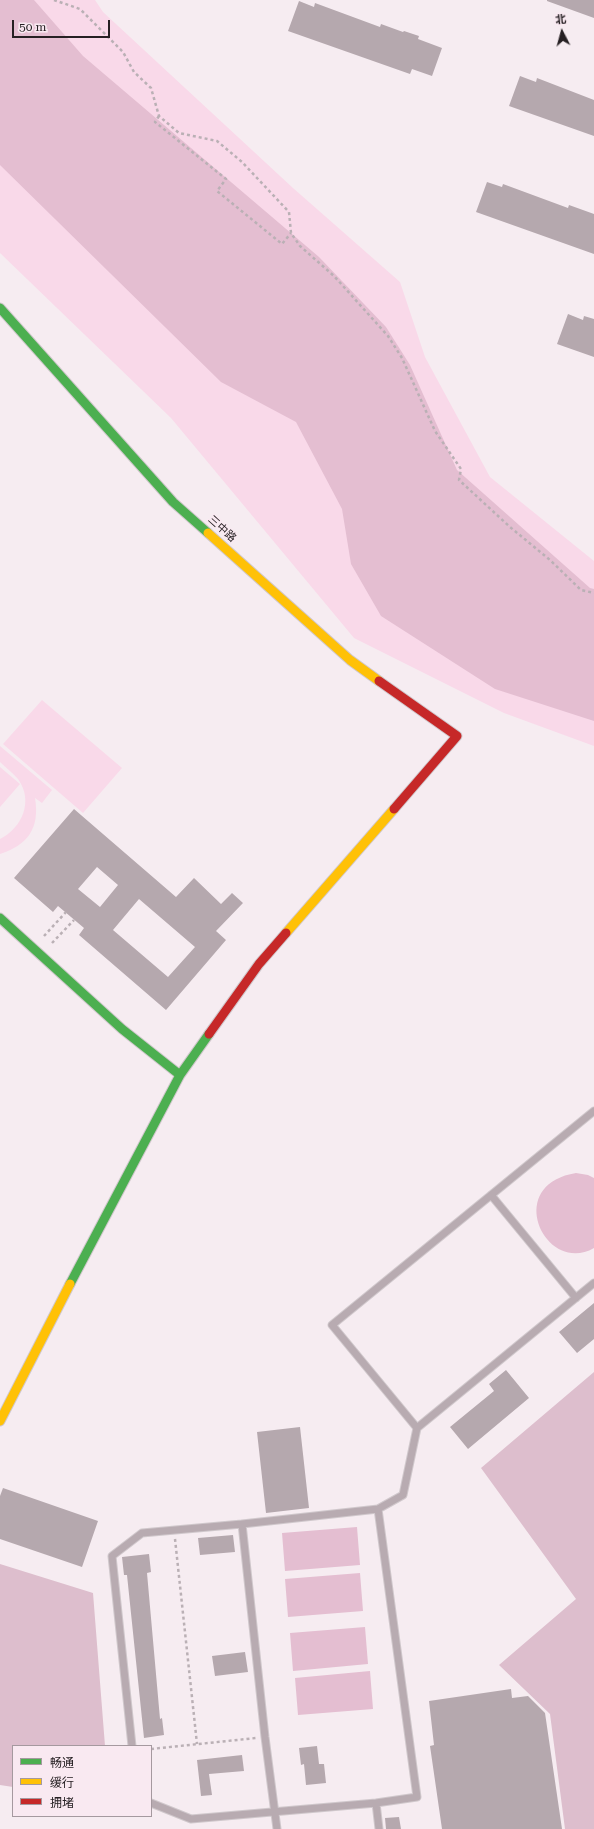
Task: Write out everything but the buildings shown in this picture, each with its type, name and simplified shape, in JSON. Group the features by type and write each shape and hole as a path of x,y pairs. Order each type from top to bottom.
{"main road":[{"name":"三中路","path":"0,308 179,507 350,660 457,736 259,964 180,1075"},
{"path":"0,918 122,1029 180,1075 107,1211 0,1421"}],"lane":[{"path":"417,1428 332,1325 594,1112"},
{"path":"491,1195 576,1298"},
{"path":"132,1745 112,1556 142,1533 378,1510 403,1495 417,1428 594,1283"},
{"path":"152,1803 191,1819 275,1813 376,1803 417,1797 378,1510"},
{"path":"242,1524 265,1737 277,1829"},
{"path":"376,1803 378,1829"}],"path":[{"path":"54,0 80,10 123,52 134,72 151,88 159,116 179,133 217,141 242,162 289,212 291,233 300,246 334,276 388,336 402,358 435,431 461,469 459,480 581,590 594,593"},
{"path":"159,116 155,122 226,179 216,191 282,244 291,233"},
{"path":"34,949 66,912"},
{"path":"41,956 74,920"},
{"path":"174,1530 197,1744"},
{"path":"152,1749 265,1737"}],"shaded area":[{"path":"0,0 95,0 103,12 293,188 400,282 425,357 490,477 594,561 594,746 504,713 354,638 171,418 0,253"},
{"path":"0,0 34,0 83,56 319,257 386,327 410,365 457,470 590,588 594,589 594,721 495,689 381,616 351,564 342,509 296,422 221,382 0,165"},
{"path":"42,700 122,768 83,813 3,744"},
{"path":"0,746 52,790 42,803 35,798 36,818 34,827 30,834 18,846 0,854 0,839 8,834 20,821 25,805 25,796 23,787 18,779 0,762"},
{"path":"0,767 20,784 0,807"},
{"path":"576,1173 588,1175 594,1178 594,1248 576,1253 561,1250 548,1240 539,1226 537,1209 541,1194 554,1181"},
{"path":"594,1372 594,1829 565,1829 550,1714 499,1665 576,1599 481,1468"},
{"path":"357,1527 360,1565 285,1571 282,1533"},
{"path":"0,1564 93,1593 105,1745 12,1745 12,1787 0,1785"},
{"path":"360,1573 363,1611 288,1617 285,1579"},
{"path":"365,1627 368,1664 293,1671 290,1633"},
{"path":"370,1671 373,1709 298,1715 295,1678"}],"traffic: fast":[{"path":"0,308 173,502 208,533"},
{"path":"0,918 122,1029 180,1075"},
{"path":"70,1284 180,1075 209,1034"}],"traffic: slow":[{"path":"208,533 350,660 379,681"},
{"path":"286,933 394,809"},
{"path":"0,1421 70,1284"}],"traffic: jam":[{"path":"379,681 457,736 394,809"},
{"path":"209,1034 259,964 286,933"}]}
